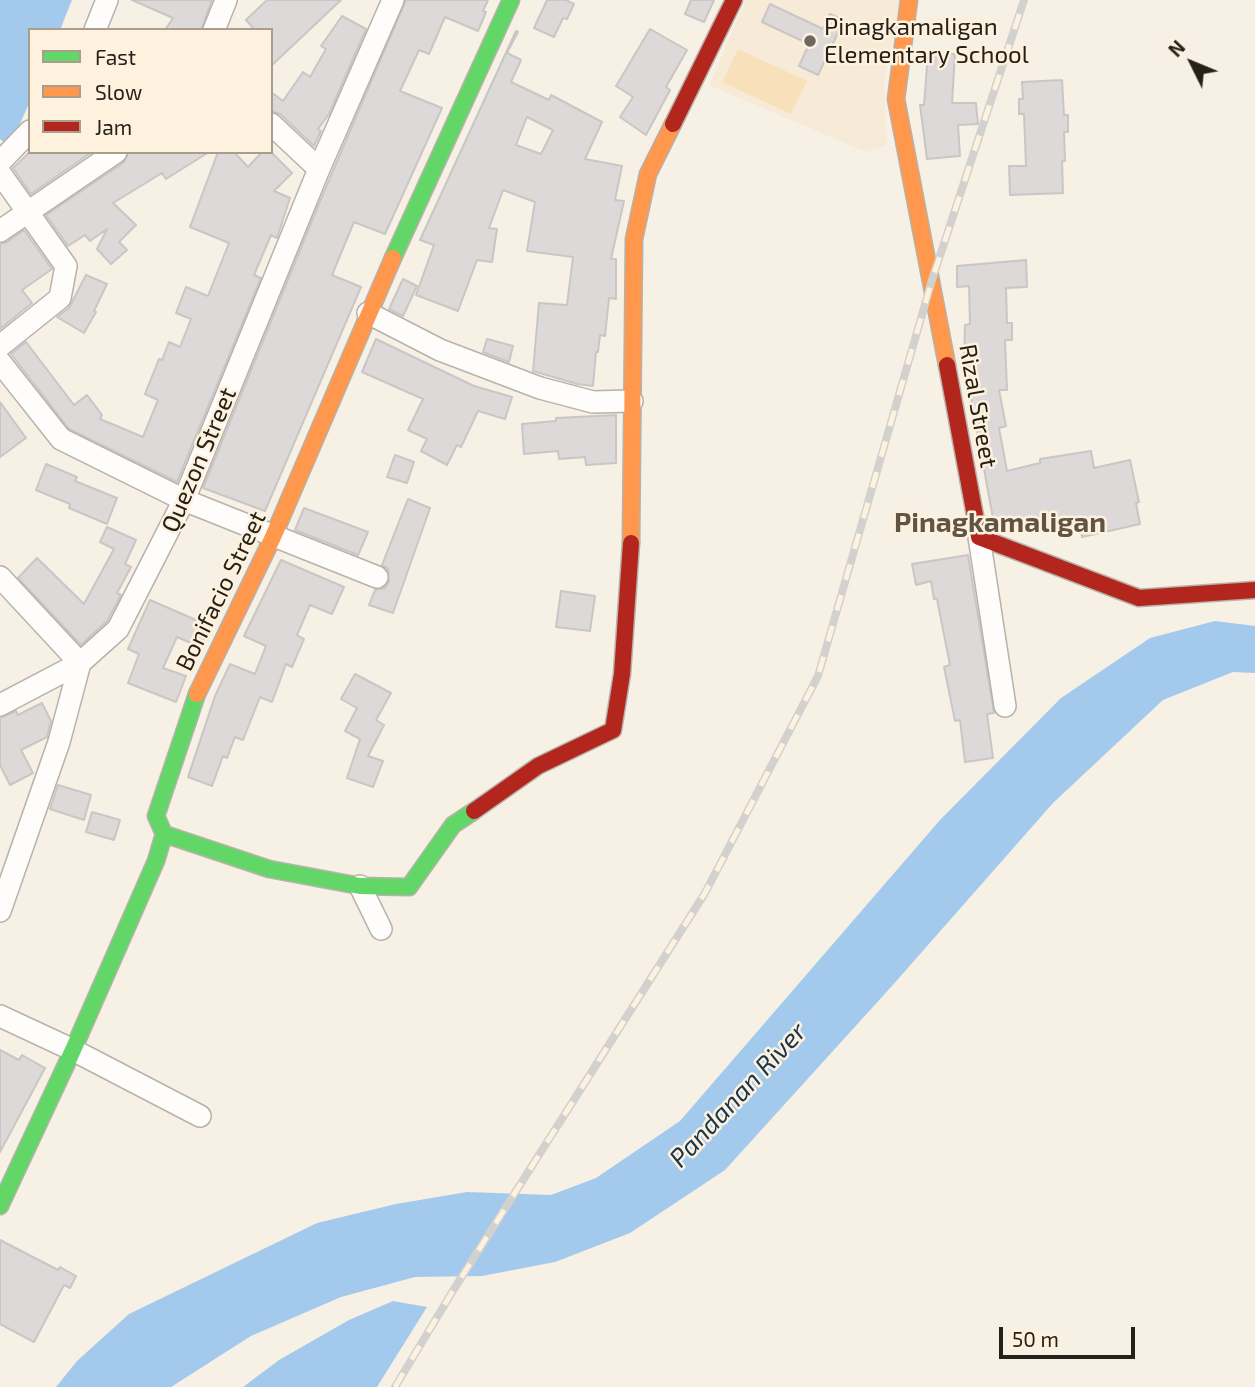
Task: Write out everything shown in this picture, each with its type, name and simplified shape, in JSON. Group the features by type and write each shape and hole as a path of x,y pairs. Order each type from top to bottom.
{"street":[{"path":"96,28 107,0"},
{"path":"216,28 226,0"},
{"name":"Quezon Street","path":"0,705 80,663 118,629 184,500 319,169 393,0"},
{"name":"Bonifacio Street","path":"0,1206 73,1050 156,861 164,834 156,816 199,689 273,537 368,313 511,0"},
{"path":"164,834 269,869 360,886 409,887 453,825 538,765 613,730 622,674 633,522 634,239 648,174 734,0"},
{"name":"Rizal Street","path":"909,0 895,99 932,280 979,537"},
{"path":"273,126 319,169"},
{"path":"0,162 28,133"},
{"path":"0,231 113,154"},
{"path":"0,173 66,266 60,298 0,346"},
{"path":"368,313 440,350 540,388 593,402 632,401"},
{"path":"0,362 61,439 184,500 376,577"},
{"path":"1005,706 979,537 1139,598 1255,590"},
{"path":"0,577 80,663 59,742 0,911"},
{"path":"360,886 381,929"},
{"path":"0,1016 73,1050 200,1116"}],"shaded area":[{"name":"Pinagkamaligan Elementary School","path":"746,0 900,0 884,82 887,145 866,152 709,85"},
{"path":"738,49 807,81 791,114 722,82"}],"water":[{"path":"0,0 72,0 61,28 28,28 28,106 10,147 0,139"},
{"name":"Pandanan River","path":"1215,621 1255,626 1255,673 1233,672 1163,700 1053,803 725,1170 630,1233 555,1262 482,1276 415,1277 341,1297 251,1336 171,1387 56,1387 77,1361 129,1314 317,1223 396,1204 467,1192 551,1195 596,1178 680,1121 940,820 1061,698 1150,638"},
{"path":"393,1301 427,1307 377,1387 243,1387 279,1360 349,1320"}],"building":[{"path":"132,0 212,0 202,28 166,28 173,18"},
{"path":"267,0 341,0 273,64 273,28 253,28 246,20"},
{"path":"406,0 488,0 478,31 445,17 429,54 419,50 400,91 442,108 385,234 354,222 332,275 361,287 265,511 203,488 318,206"},
{"path":"547,0 566,0 574,4 567,19 563,18 554,37 534,28"},
{"path":"691,0 714,0 704,22 685,14"},
{"path":"770,4 823,29 830,14 844,20 818,75 799,66 809,44 762,22"},
{"path":"342,16 366,29 329,114 318,129 321,131 314,146 280,114 273,112 273,94 283,101 303,72 310,77 326,49 321,46"},
{"path":"650,29 687,50 666,87 670,90 646,135 620,117 633,97 616,86"},
{"path":"516,31 518,32 507,53 521,60 511,82 549,100 551,95 602,122 585,159 622,166 615,200 624,201 611,259 616,259 616,299 609,298 605,336 600,335 596,352 593,386 533,371 539,303 567,305 573,257 527,251 535,202 503,190 489,228 497,229 492,262 477,260 458,311 416,295 434,245 420,240","holes":["527,117 553,130 541,154 516,145"]},
{"path":"928,53 955,54 952,103 976,103 978,124 958,125 960,156 927,159 920,105 924,105"},
{"path":"1062,80 1064,115 1068,115 1068,132 1064,132 1065,161 1062,161 1063,193 1010,195 1009,166 1026,166 1024,114 1019,114 1019,99 1023,99 1022,82"},
{"path":"28,154 89,154 31,194 13,168"},
{"path":"128,154 206,154 166,179 162,173 113,203 136,225 119,242 127,250 111,264 97,249 107,229 90,241 85,235 68,246 46,215 123,163"},
{"path":"217,154 236,154 248,167 260,154 273,154 292,173 274,191 290,198 277,238 271,235 254,275 261,278 177,482 69,429 11,354 26,342 74,405 87,395 102,415 100,419 143,437 158,400 145,394 159,359 162,360 169,342 180,347 191,319 176,313 186,287 208,296 229,243 190,227"},
{"path":"24,230 52,269 22,290 32,303 0,329 0,244"},
{"path":"1026,260 1027,287 1006,288 1007,323 1012,323 1012,340 1005,340 1007,390 999,390 1006,426 999,428 1007,471 1040,463 1040,459 1091,451 1094,468 1130,460 1139,502 1136,503 1140,524 1082,537 1079,522 1016,532 994,524 964,359 965,325 970,324 969,286 957,287 957,266"},
{"path":"86,275 107,284 84,333 57,317 69,308"},
{"path":"403,279 417,286 403,316 389,309"},
{"path":"376,339 474,386 512,397 505,419 478,411 461,447 457,445 447,465 421,451 427,439 408,430 423,399 362,372"},
{"path":"487,339 513,346 509,362 483,352"},
{"path":"0,402 26,438 0,457"},
{"path":"616,415 616,463 586,465 585,457 559,459 558,451 524,454 522,424 556,421 556,418"},
{"path":"395,455 414,462 407,483 387,477"},
{"path":"46,464 77,477 75,481 117,498 107,524 36,490"},
{"path":"408,499 430,508 393,613 369,605 375,590 385,588 389,581 388,569 382,565"},
{"path":"304,508 368,532 358,555 295,530"},
{"path":"107,527 136,540 125,564 131,567 117,593 121,595 107,621 81,645 18,578 37,558 84,604 114,549 100,542"},
{"path":"968,555 994,713 987,714 993,758 965,762 960,720 955,721 944,667 950,665 937,599 934,599 931,581 916,585 912,564"},
{"path":"281,560 344,587 332,614 310,605 297,635 304,639 292,667 286,664 272,702 260,697 243,740 235,737 227,758 223,756 212,786 188,777 215,696 230,664 255,674 266,646 244,636"},
{"path":"561,591 595,596 590,631 556,627"},
{"path":"150,600 210,626 200,647 177,637 163,668 186,676 176,702 128,683 139,654 128,649"},
{"path":"355,674 391,693 376,720 384,725 368,756 383,761 373,787 347,778 360,739 345,731 357,708 341,699"},
{"path":"42,703 51,721 47,737 21,750 33,773 10,785 0,765 0,718 16,711 18,715"},
{"path":"58,785 91,795 84,820 50,809"},
{"path":"92,812 120,820 114,840 86,832"},
{"path":"0,1050 19,1060 22,1055 45,1068 0,1152"},
{"path":"0,1240 58,1270 60,1267 76,1276 70,1288 64,1285 34,1342 0,1324"}],"railway":[{"path":"395,1387 454,1289 705,893 818,676 932,280 1024,0"}],"traffic: fast":[{"path":"393,258 511,0"},
{"path":"0,1206 73,1050 156,861 164,834 156,816 197,694"},
{"path":"164,834 269,869 360,886 409,887 453,825 474,811"}],"traffic: slow":[{"path":"909,0 896,99 947,365"},
{"path":"631,543 634,239 648,174 673,124"},
{"path":"197,694 273,537 393,258"}],"traffic: jam":[{"path":"673,124 734,0"},
{"path":"947,365 979,537 1139,598 1255,590"},
{"path":"474,811 538,766 613,730 622,674 631,543"}],"place":[{"name":"Pinagkamaligan Elementary School","path":"810,41"}],"district":[{"name":"Pinagkamaligan","path":"1000,523"}]}
